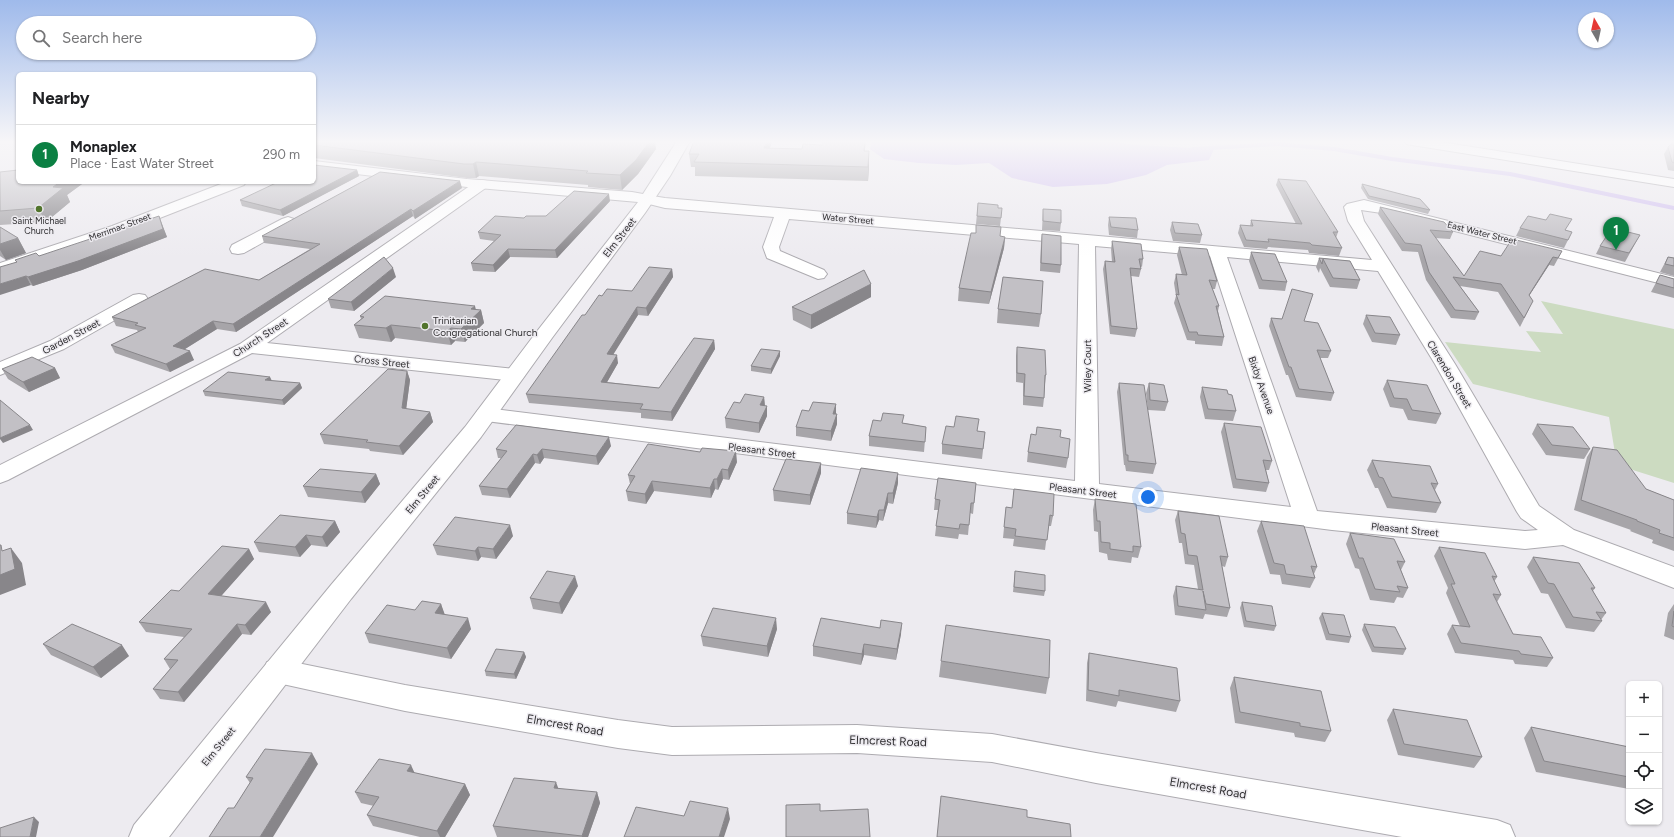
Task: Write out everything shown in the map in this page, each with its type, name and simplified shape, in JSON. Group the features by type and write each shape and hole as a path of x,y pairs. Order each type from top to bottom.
{"street":[{"path":"358,184 365,180"},
{"name":"Water Street","path":"445,180 632,196 665,203 783,214 1383,266"},
{"name":"Elm Street","path":"147,837 278,671 486,415 640,210 660,180"},
{"path":"1656,180 1674,183"},
{"name":"Merrimac Street","path":"0,269 118,228 234,184"},
{"name":"Church Street","path":"0,475 249,347 482,184"},
{"name":"Clarendon Street","path":"1359,205 1352,207 1356,221 1445,364 1530,512 1565,536"},
{"name":"East Water Street","path":"1359,205 1389,210 1674,282"},
{"path":"783,214 771,246 773,254 818,274"},
{"path":"238,250 298,217"},
{"name":"Wiley Court","path":"1087,241 1087,491"},
{"name":"Bixby Avenue","path":"1217,252 1306,518"},
{"name":"Garden Street","path":"0,369 57,345 139,299"},
{"name":"Cross Street","path":"249,347 515,375"},
{"name":"Pleasant Street","path":"486,415 1306,518 1525,540 1565,536 1674,578"},
{"name":"Elmcrest Road","path":"278,671 405,698 618,734 672,741 761,739 857,740 934,743 992,748 1429,832 1497,837"}],"green space":[{"path":"1541,301 1674,329 1674,483 1617,465 1609,417 1473,384 1445,342 1541,352 1526,331 1563,334"}],"shaded area":[{"path":"1021,180 1124,180 1107,184 1053,187"}],"building":[{"path":"0,180 16,180 16,184 57,184 53,187 63,188 38,208 0,211"},
{"path":"316,180 338,180 280,210 240,200 274,184 316,184"},
{"path":"365,180 460,181 413,211 411,209 233,324 213,321 173,346 190,351 166,364 111,345 146,328 135,325 138,323 112,317 205,269 259,280 320,244 262,236"},
{"path":"1279,180 1306,181 1338,232 1333,232 1342,248 1268,239 1269,242 1246,240 1240,225 1253,226 1251,220 1302,224"},
{"path":"1362,184 1420,199 1430,210 1369,196"},
{"path":"574,191 609,194 555,250 508,249 493,265 471,263 501,235 478,232 495,216 524,218 526,216 546,216"},
{"path":"978,203 998,205 998,208 1002,208 1001,218 977,216"},
{"path":"1380,207 1444,222 1453,232 1430,230 1464,276 1480,251 1501,256 1512,239 1562,251 1558,258 1553,257 1529,295 1533,301 1524,318 1501,284 1453,277 1479,312 1455,310 1429,272 1421,245 1405,243"},
{"path":"1043,209 1061,210 1061,223 1043,221"},
{"path":"1550,214 1572,219 1565,230 1572,232 1568,240 1520,228 1528,216 1546,220"},
{"path":"159,216 163,229 78,261 28,277 26,276 0,284 0,267 17,262 15,260 36,253 39,256"},
{"path":"1109,217 1136,218 1138,230 1111,227"},
{"path":"1172,222 1198,224 1202,235 1175,233"},
{"path":"976,225 1001,227 1000,236 1005,237 991,292 959,288 971,233 976,233"},
{"path":"0,227 18,238 0,244"},
{"path":"1612,228 1640,235 1629,253 1600,246"},
{"path":"1042,234 1061,236 1061,265 1041,263"},
{"path":"1112,241 1141,244 1143,259 1139,259 1141,269 1130,268 1137,329 1111,326 1105,261 1115,262"},
{"path":"1179,247 1207,249 1217,281 1209,280 1219,306 1216,306 1224,337 1198,335 1197,332 1189,332 1176,294 1179,295 1176,274 1187,275"},
{"path":"1251,252 1275,254 1287,282 1262,280"},
{"path":"384,257 393,268 351,302 328,299"},
{"path":"1668,257 1674,258 1674,266 1665,264"},
{"path":"1319,258 1350,261 1360,280 1333,278 1323,259 1322,264"},
{"path":"649,267 672,269 646,308 637,307 607,354 617,355 601,382 659,388 694,338 714,340 671,412 640,409 643,404 526,394 582,315 585,315 599,295 602,296 607,289 632,291"},
{"path":"864,270 871,284 811,315 792,307"},
{"path":"1660,275 1674,279 1674,288 1656,283"},
{"path":"1003,277 1043,281 1041,314 998,309"},
{"path":"1292,289 1313,294 1304,321 1318,323 1331,351 1317,350 1334,393 1299,389 1291,367 1289,367 1271,318 1282,319"},
{"path":"385,296 475,306 471,309 481,310 461,329 451,328 447,331 391,325 386,328 354,325 364,317 360,316"},
{"path":"1366,315 1390,317 1400,335 1375,333"},
{"path":"1017,347 1045,350 1046,375 1044,398 1024,396 1025,374 1017,373"},
{"path":"761,349 780,351 771,369 751,366"},
{"path":"32,357 55,368 23,382 2,369"},
{"path":"388,369 407,371 402,408 430,412 399,446 366,442 368,440 320,434"},
{"path":"228,372 270,377 265,380 300,383 282,400 203,391"},
{"path":"1387,380 1427,385 1441,414 1412,410 1407,399 1394,398"},
{"path":"1119,383 1144,385 1156,464 1128,461 1128,455 1126,455"},
{"path":"1149,383 1164,385 1168,402 1150,400"},
{"path":"1202,387 1227,390 1228,394 1232,395 1236,411 1208,409"},
{"path":"745,394 764,397 760,405 767,406 759,423 725,418 734,402 740,403"},
{"path":"0,400 30,425 0,438"},
{"path":"813,402 836,404 833,414 837,414 831,431 796,427 802,410 809,411"},
{"path":"883,413 904,415 902,423 926,427 925,442 869,436 873,420 881,421"},
{"path":"956,416 979,419 977,431 985,432 983,449 942,444 946,426 954,427"},
{"path":"1224,423 1261,427 1272,461 1263,460 1269,483 1236,479"},
{"path":"1537,424 1573,427 1590,449 1552,445"},
{"path":"516,425 609,437 596,456 542,449 537,455 533,454 507,489 479,486 507,451 496,449"},
{"path":"1037,427 1061,430 1060,437 1070,439 1068,458 1028,452 1031,434 1036,435"},
{"path":"648,444 700,452 702,448 736,451 728,470 722,469 717,479 714,479 710,488 652,481 645,494 626,491 635,476 628,475"},
{"path":"1593,447 1617,450 1646,489 1674,500 1674,538 1659,533 1660,530 1637,520 1581,500"},
{"path":"786,459 821,463 810,495 773,490"},
{"path":"1372,460 1430,466 1438,484 1431,483 1441,503 1392,497 1383,478 1379,477"},
{"path":"861,468 898,473 893,493 888,493 884,510 879,510 877,517 847,513"},
{"path":"320,469 376,474 361,492 303,486"},
{"path":"938,478 976,483 974,503 971,503 969,525 960,524 959,529 936,526 940,500 935,499"},
{"path":"1014,489 1054,494 1053,516 1050,515 1047,540 1015,536 1016,529 1004,527 1006,507 1012,508"},
{"path":"1095,499 1136,504 1141,547 1133,546 1133,552 1110,549 1110,543 1101,542 1100,521 1097,521"},
{"path":"1178,511 1219,516 1228,557 1220,556 1230,608 1206,604 1203,591 1206,610 1178,606 1176,586 1203,590 1197,556 1188,555 1185,534 1181,533"},
{"path":"280,515 335,521 322,537 306,535 295,547 254,542"},
{"path":"455,517 510,525 493,549 478,547 475,551 433,545"},
{"path":"1261,521 1304,526 1317,567 1311,566 1315,578 1286,574 1284,565 1274,563"},
{"path":"1350,533 1394,539 1405,562 1397,561 1408,588 1397,586 1400,592 1375,589 1363,558 1359,558"},
{"path":"0,545 2,551 11,548 15,569 0,575"},
{"path":"222,546 249,549 208,594 266,602 245,625 237,624 178,692 153,689 178,660 164,659 192,629 139,622 171,590 179,591"},
{"path":"1439,547 1485,553 1497,577 1492,576 1501,595 1493,594 1513,634 1541,637 1553,658 1521,654 1519,651 1461,643 1452,625 1470,627 1451,584 1455,584"},
{"path":"1533,557 1579,563 1595,588 1591,588 1606,613 1596,612 1602,621 1573,617 1554,584 1548,583"},
{"path":"547,571 575,576 559,603 530,598"},
{"path":"1015,571 1045,575 1045,591 1014,587"},
{"path":"422,601 441,604 435,613 468,618 447,648 365,633 387,605 415,610"},
{"path":"1242,602 1272,606 1276,626 1246,621"},
{"path":"713,608 776,618 767,646 701,636"},
{"path":"1674,611 1674,627 1672,626"},
{"path":"1322,613 1344,615 1351,637 1329,634"},
{"path":"821,618 880,628 881,620 902,623 897,649 864,644 862,654 813,646"},
{"path":"72,624 122,645 93,667 43,644"},
{"path":"1364,624 1395,627 1406,649 1374,647"},
{"path":"946,625 1050,640 1049,678 941,661"},
{"path":"496,649 524,652 514,674 485,671"},
{"path":"1089,653 1177,668 1180,701 1119,690 1119,696 1088,690"},
{"path":"1234,677 1321,691 1331,731 1300,726 1300,723 1240,712"},
{"path":"1393,709 1467,720 1482,757 1404,744"},
{"path":"1531,727 1626,746 1626,776 1544,761"},
{"path":"265,749 312,753 260,837 209,837 228,808 234,808 253,778 246,777"},
{"path":"379,759 411,765 407,771 465,784 437,831 367,815 379,797 355,792"},
{"path":"514,778 556,782 554,788 597,792 582,836 493,826"},
{"path":"941,796 1027,810 1027,817 1070,824 1071,837 937,837"},
{"path":"690,801 728,808 719,837 624,837 636,807 684,816"},
{"path":"820,804 820,811 868,809 870,837 786,837 786,805"},
{"path":"34,817 30,837 0,837 0,828"}],"waterway":[{"path":"1539,180 1674,208"}],"place":[{"name":"Saint Michael Church","path":"39,209"},
{"name":"Monaplex","path":"1616,250"},
{"name":"Trinitarian Congregational Church","path":"425,326"}]}
